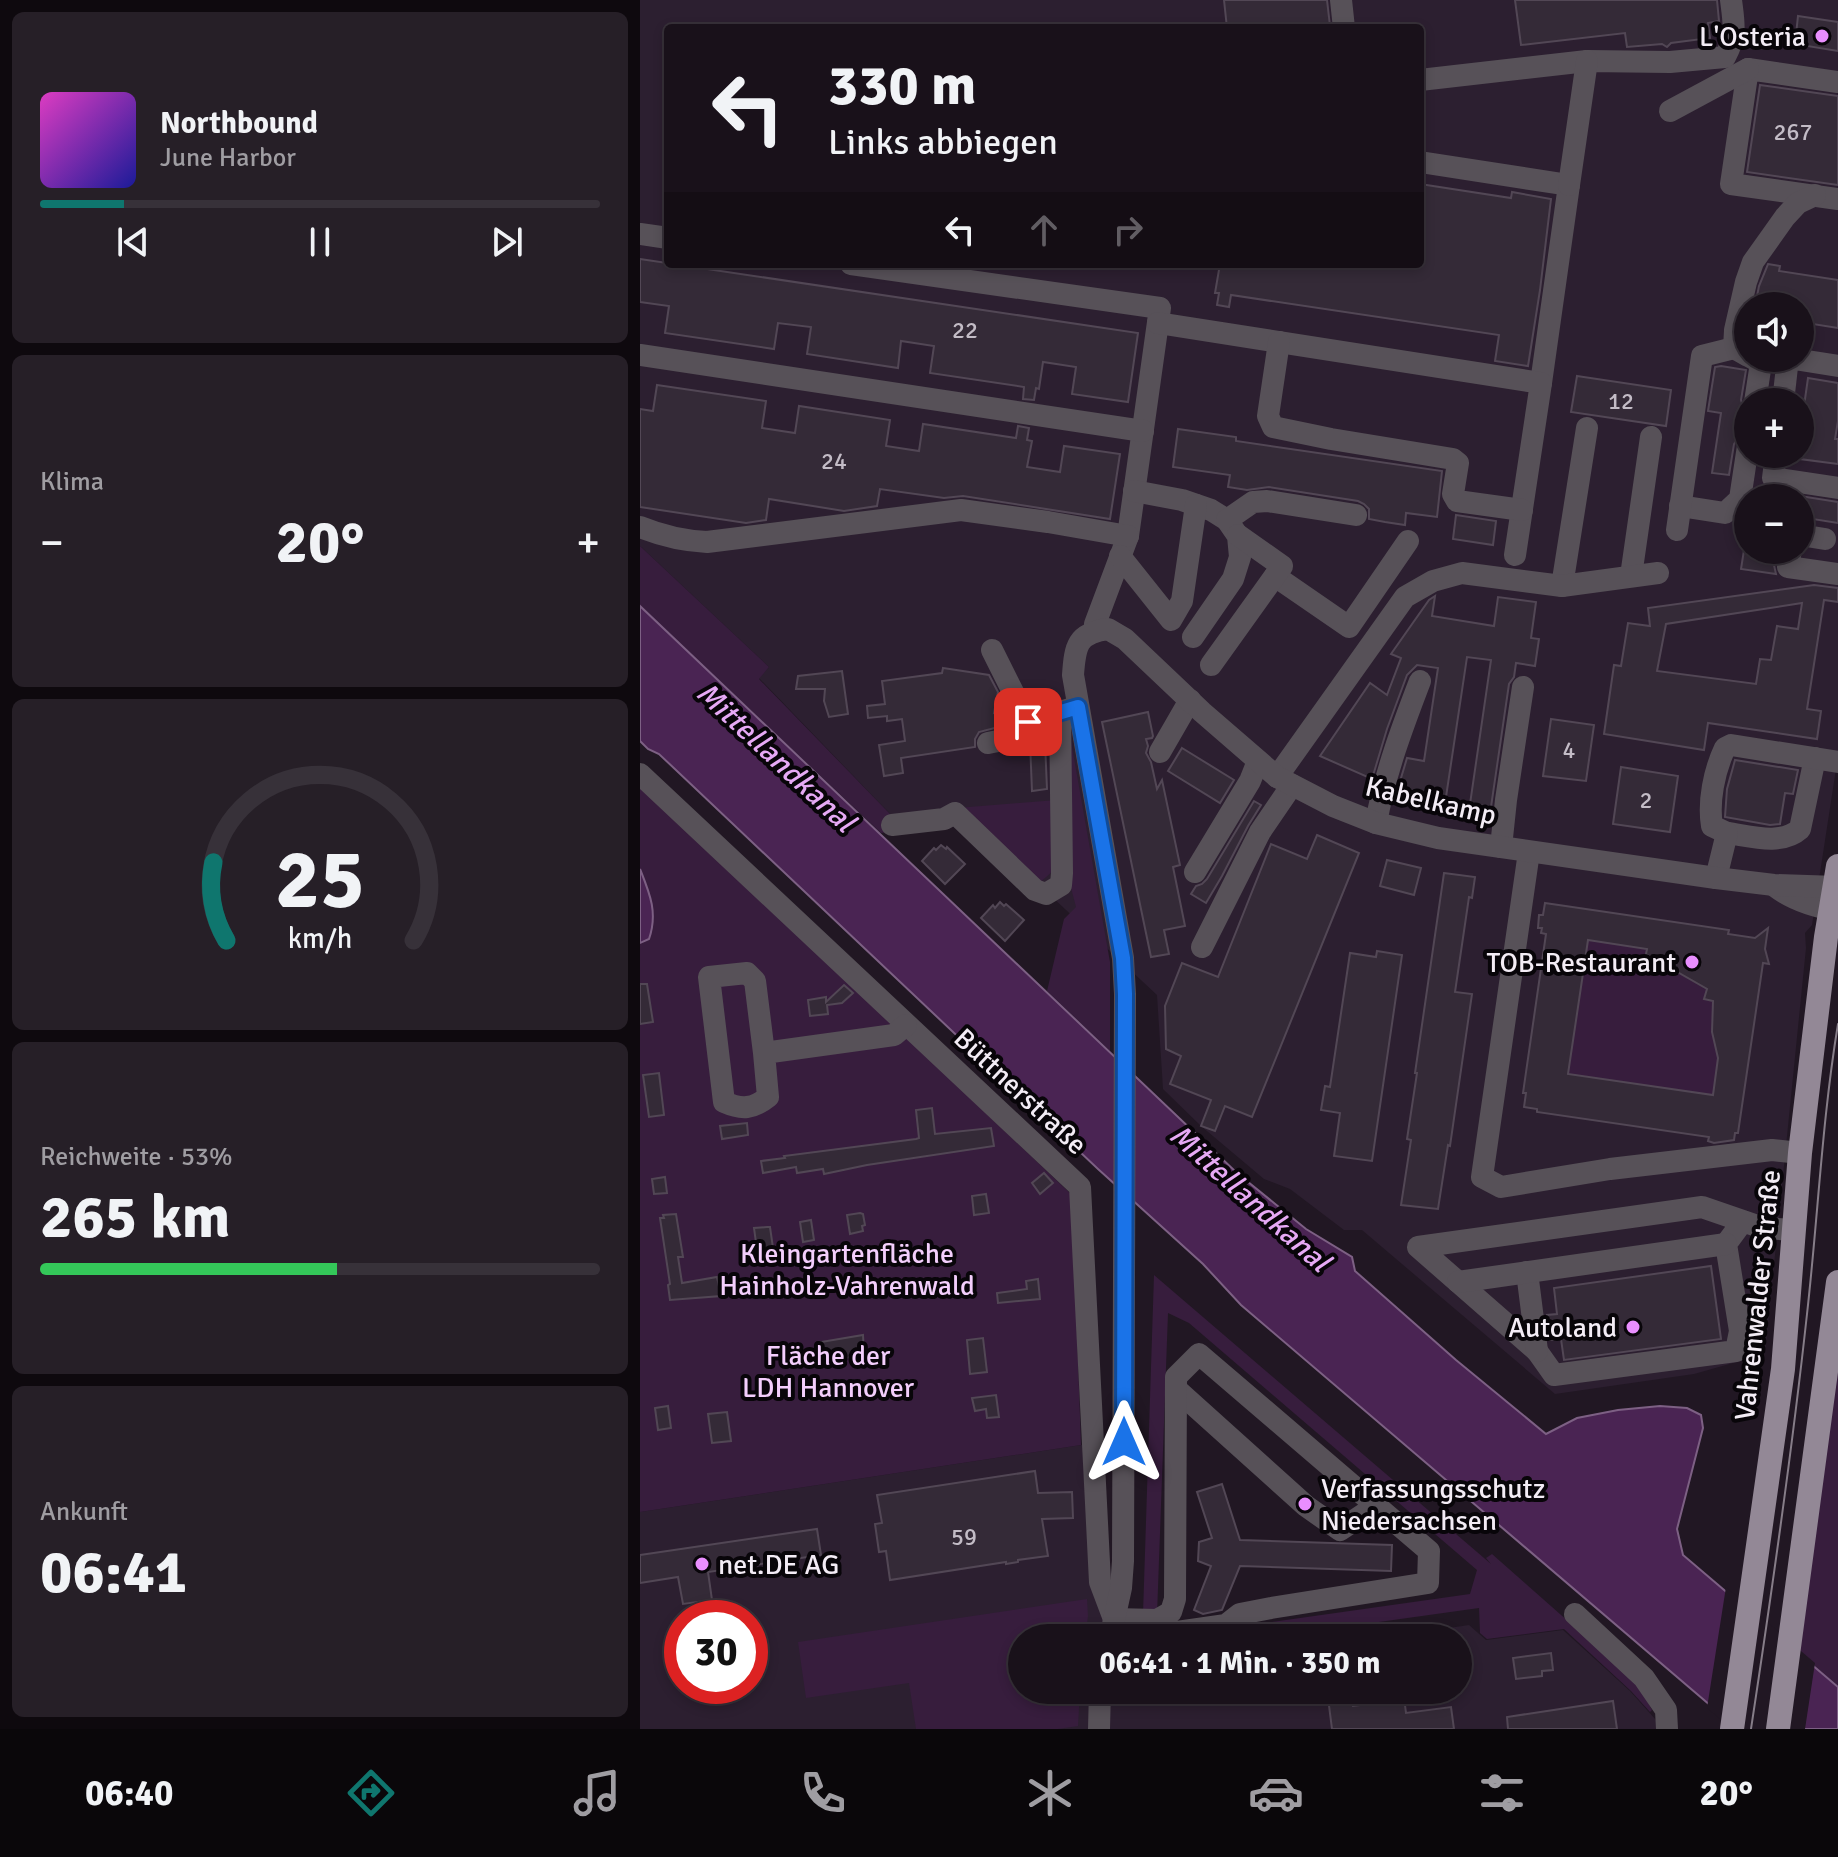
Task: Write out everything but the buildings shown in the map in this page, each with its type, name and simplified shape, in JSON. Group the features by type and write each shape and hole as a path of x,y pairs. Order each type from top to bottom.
{"main road":[{"name":"Vahrenwalder Straße","path":"1732,1729 1783,1369 1800,1153 1836,892"},
{"path":"1778,1729 1838,1282"}],"street":[{"path":"1341,0 1344,24"},
{"path":"1424,80 1587,61 1670,62 1725,57 1734,41 1731,0"},
{"path":"1515,555 1587,61"},
{"path":"1670,111 1748,69 1838,82"},
{"path":"1748,69 1731,184 1838,199"},
{"path":"1424,163 1569,185"},
{"path":"1744,292 1753,262 1764,245 1798,203 1815,195"},
{"path":"640,234 664,237"},
{"path":"879,268 1160,308 1124,546 1095,624 1096,630"},
{"path":"1158,323 1541,383"},
{"path":"1279,342 1268,416 1273,427 1453,459 1458,463 1453,494 1457,501 1522,510"},
{"path":"640,355 1143,431"},
{"path":"1677,530 1702,356 1734,355"},
{"path":"1785,388 1788,358 1838,366"},
{"path":"1562,586 1587,428"},
{"path":"1631,576 1651,437"},
{"path":"1680,506 1725,513 1740,499 1745,468"},
{"path":"1814,488 1838,488"},
{"path":"1134,491 1182,500 1211,510 1282,566 1211,665"},
{"path":"1232,528 1253,502 1267,501 1356,515"},
{"path":"640,527 688,541 707,542 965,510 1048,522 1124,546 1171,620 1182,601 1196,505"},
{"path":"1193,637 1233,579 1240,557 1232,528"},
{"path":"1814,537 1825,539"},
{"path":"1275,576 1349,627 1408,541"},
{"path":"1789,564 1788,567 1838,574"},
{"path":"1202,947 1285,781 1405,597 1433,581 1462,573 1562,586 1658,573"},
{"name":"Kabelkamp","path":"1096,630 1108,629 1125,639 1258,761 1285,781 1333,806 1376,823 1438,838 1774,885 1784,894 1809,904 1836,892"},
{"name":"Büttnerstraße","path":"892,825 944,819 955,813 1035,890 1046,894 1061,885 1073,675 1077,647 1084,637 1096,630"},
{"path":"992,650 1028,722"},
{"path":"1376,823 1390,763 1420,681"},
{"path":"1501,847 1523,687"},
{"path":"1160,752 1190,700"},
{"path":"988,743 1013,738 1028,722 1069,710"},
{"name":"Büttnerstraße","path":"1069,710 1123,958 1123,1561 1121,1588 1113,1624"},
{"path":"1815,758 1800,829 1792,836 1780,839 1727,833 1712,826 1710,814 1714,781 1725,748 1731,745 1815,758 1838,762"},
{"path":"1195,872 1250,781 1258,761"},
{"name":"Büttnerstraße","path":"640,774 1080,1187 1100,1582 1109,1624"},
{"path":"1716,878 1727,833"},
{"path":"1529,852 1482,1177 1501,1187 1624,1167 1772,1150 1800,1153"},
{"path":"747,973 755,981 764,1053 768,1097 758,1105 736,1108 724,1102 709,977 747,973"},
{"path":"764,1053 894,1035 906,1025"},
{"path":"1726,1244 1740,1331 1736,1351 1554,1375 1537,1351 1418,1247 1702,1207 1763,1228 1794,1230"},
{"path":"1458,1282 1726,1244 1743,1221"},
{"path":"1527,1272 1537,1351"},
{"path":"1140,1624 1171,1612 1175,1599 1176,1377 1199,1354 1429,1551 1428,1583 1240,1614 1227,1624"},
{"path":"1176,1389 1306,1506 1340,1530 1376,1506"},
{"path":"1575,1614 1644,1678 1666,1710 1667,1729"},
{"path":"1099,1729 1100,1704"}],"shaded area":[{"path":"640,0 1838,0 1838,756 1812,925 1805,933 1806,948 1765,1354 1694,1374 1555,1394 1362,1230 1344,1230 1290,1189 1264,1179 1201,1126 1163,1089 1157,995 957,808 892,816 759,678 769,667 640,546"},
{"path":"1081,1445 1107,1446 1099,1562 1108,1624 1008,1624 1008,1704 1472,1704 1472,1628 1486,1640 1563,1630 1630,1691 1664,1729 640,1729 640,1512"}],"green space":[{"path":"640,546 769,667 759,679 892,816 1069,799 1069,730 1110,962 1110,1051 1047,991 1064,919 1076,907 1069,880 1053,871 1038,884 958,822 881,833 640,606"},
{"name":"Kleingartenfläche Hainholz-Vahrenwald","path":"640,784 1072,1195 1081,1445 640,1512"},
{"path":"1588,940 1647,949 1646,954 1707,990 1705,999 1714,1001 1712,1032 1718,1058 1713,1095 1568,1074"},
{"path":"1154,1275 1491,1564 1486,1558 1492,1554 1638,1683 1652,1710 1650,1712 1564,1629 1487,1639 1480,1633 1479,1608 1364,1624 1257,1624 1470,1594 1477,1570 1189,1323 1168,1313 1157,1615 1143,1614"},
{"path":"1838,1282 1838,1687 1792,1649"},
{"path":"1087,1599 1087,1624 1008,1624 1008,1704 1079,1704 1078,1726 1058,1729 916,1729 909,1683 806,1698 798,1642"}],"water":[{"name":"Mittellandkanal","path":"640,606 1237,1173 1306,1229 1352,1257 1355,1271 1546,1434 1577,1418 1618,1410 1660,1406 1687,1408 1701,1415 1703,1428 1677,1529 1683,1555 1838,1687 1838,1729 1738,1729 1241,1305 1203,1264 1098,1169 659,754 640,741"},
{"path":"640,869 650,895 653,921 649,939 640,943"}],"pier":[{"path":"1726,1587 1815,1663 1805,1729 1732,1729 1707,1708"}],"tram line":[{"path":"1751,1729 1795,1418 1838,1024"}],"place":[{"name":"L'Osteria","path":"1822,36"},
{"name":"TOB-Restaurant","path":"1692,962"},
{"name":"Autoland","path":"1633,1327"},
{"name":"Verfassungsschutz Niedersachsen","path":"1305,1504"},
{"name":"net.DE AG","path":"702,1564"}],"route":[{"path":"1028,722 1078,707 1123,958 1124,1442"}],"park label":[{"name":"Fläche der LDH Hannover","path":"828,1371"}]}
